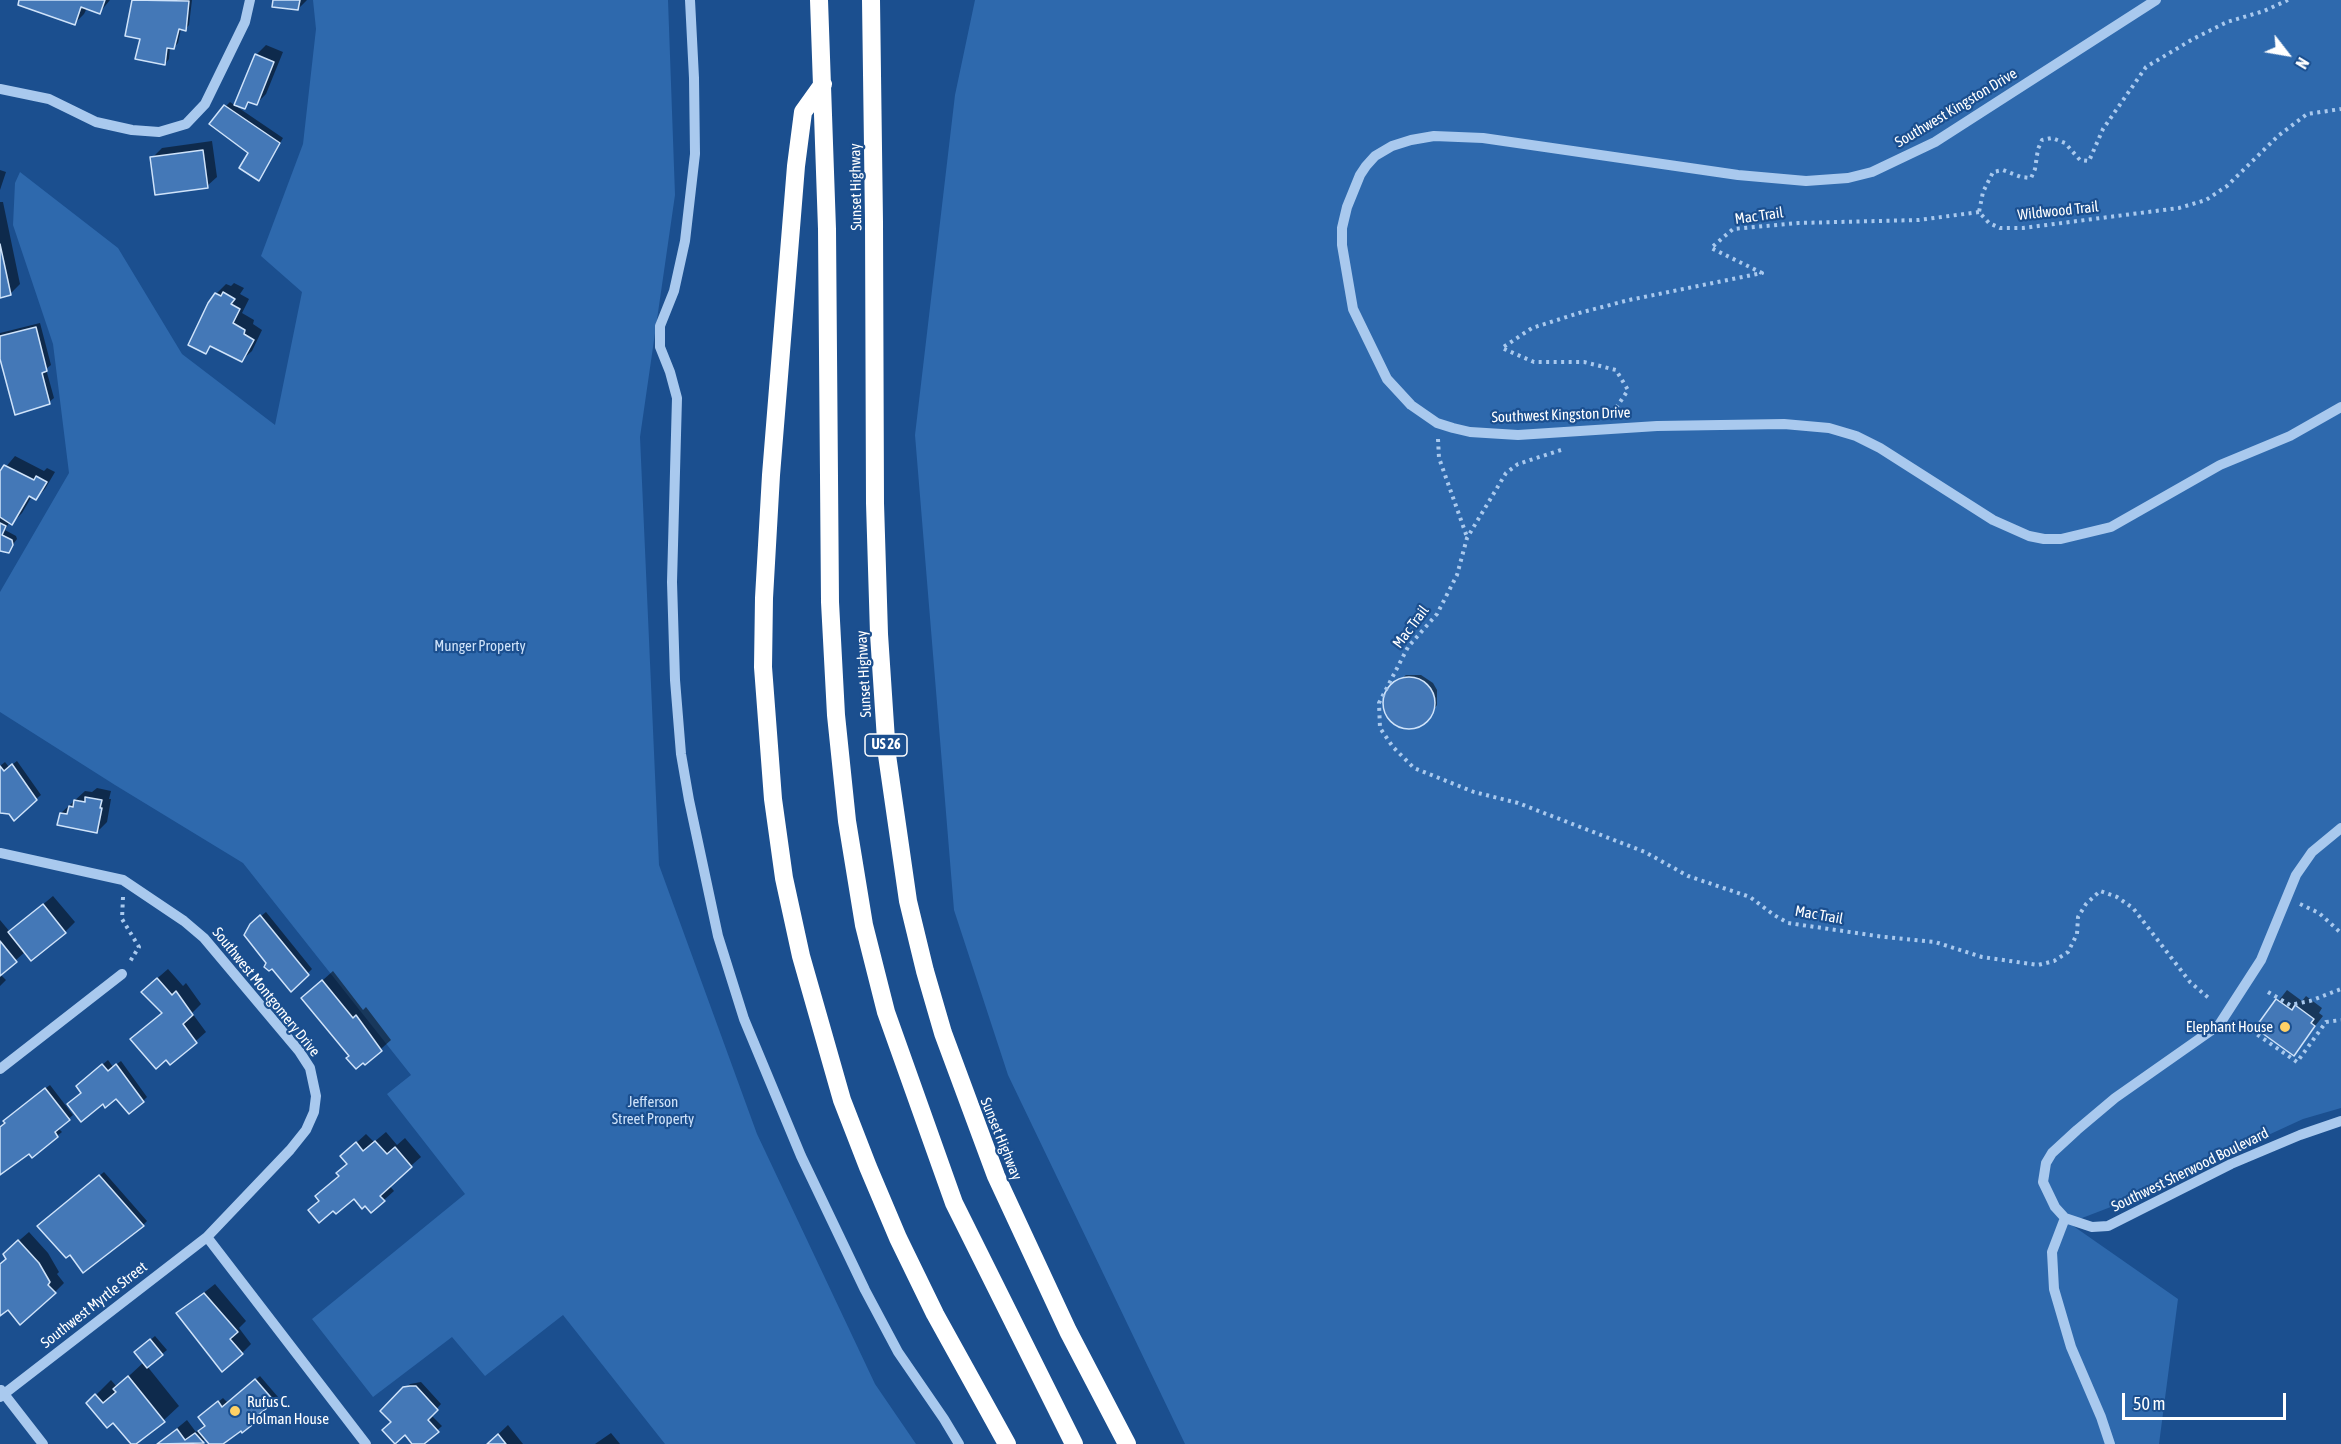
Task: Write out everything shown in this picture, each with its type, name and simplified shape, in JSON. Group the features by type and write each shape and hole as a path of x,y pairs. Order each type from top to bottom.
{"highway":[{"name":"Sunset Highway","path":"819,0 827,229 830,602 836,715 842,774 864,926 886,1012 954,1203 1074,1444"},
{"name":"Sunset Highway","path":"871,0 875,503 879,634 887,755 908,901 943,1033 996,1176 1068,1331 1127,1444"},
{"path":"823,84 803,112 796,166 764,598 763,667 775,811 784,879 801,956 843,1100 868,1167 921,1286 1007,1444"}],"street":[{"path":"0,89 49,99 96,122 132,130 159,132 186,124 206,104 245,22 250,0"},
{"path":"690,0 695,154 685,242 674,291 660,326 660,347 677,398 672,582 675,680 681,754 718,936 744,1019 801,1156 865,1290 898,1352 945,1419 959,1444"},
{"name":"Southwest Kingston Drive","path":"2156,0 1935,142 1872,172 1848,178 1817,181 1738,175 1483,138 1459,136 1411,140 1375,156 1360,175 1347,207 1342,228 1344,264 1353,309 1387,379 1411,405 1437,423 1470,432 1518,435 1784,424 1829,428 1856,436 1880,448 1993,520 2029,536 2061,539 2111,526 2220,465 2290,436 2341,407"},
{"path":"2110,1444 2071,1347 2054,1289 2052,1252 2065,1218 2055,1208 2043,1182 2046,1162 2052,1153 2115,1098 2219,1025 2261,960 2296,875 2312,852 2341,828"},
{"name":"Southwest Montgomery Drive","path":"0,853 123,880 184,921 204,938 299,1051 310,1068 316,1096 314,1112 306,1130 290,1150 207,1237"},
{"path":"0,1069 122,974"},
{"name":"Southwest Sherwood Boulevard","path":"2065,1218 2092,1227 2108,1226 2231,1164 2300,1135 2341,1121"},
{"path":"207,1237 364,1443"},
{"name":"Southwest Myrtle Street","path":"1,1393 207,1237"},
{"path":"1,1393 43,1444"}],"path":[{"path":"1979,212 1983,192 1993,172 2003,171 2031,178 2042,140 2052,138 2065,143 2080,160 2089,161 2103,129 2146,67 2227,22 2288,0"},
{"name":"Wildwood Trail","path":"1979,212 1989,223 2000,228 2022,228 2179,208 2206,200 2227,186 2278,136 2307,114 2341,109"},
{"name":"Mac Trail","path":"1600,430 1628,390 1616,370 1584,362 1534,362 1502,348 1532,328 1579,313 1629,300 1762,273 1711,248 1733,228 1798,223 1919,220 1979,212"},
{"path":"1437,423 1439,458 1467,538"},
{"name":"Mac Trail","path":"1571,447 1518,464 1506,473 1467,538 1457,575 1437,614 1408,647 1379,704 1380,728 1393,747 1414,768 1474,792 1540,812 1646,852 1688,876 1750,897 1788,923 1935,942 1982,957 2038,965 2054,961 2068,952 2077,934 2078,917 2086,904 2100,891 2117,897 2133,908 2190,982 2211,1000"},
{"path":"122,974 139,947 122,919 123,880"},
{"path":"2287,899 2319,913 2341,933"},
{"path":"2268,993 2290,1005 2310,1001 2341,989"},
{"path":"2245,1026 2297,1062 2326,1022 2341,1020"}],"green space":[{"path":"313,0 668,0 675,195 640,437 659,865 757,1134 875,1384 916,1444 665,1444 563,1315 485,1376 452,1337 373,1397 312,1319 465,1194 387,1094 411,1075 243,863 0,712 0,592 69,473 53,344 13,225 15,183 20,172 118,248 182,354 275,425 302,292 261,256 303,144 316,29"},
{"path":"975,0 2341,0 2341,1108 2303,1119 2116,1205 2069,1223 2178,1299 2159,1444 1185,1444 1008,1075 954,910 915,435 955,95"}],"building":[{"path":"19,0 105,0 100,14 81,7 75,25 18,5"},
{"path":"132,0 189,1 186,31 179,29 174,49 167,48 165,65 135,59 140,39 125,36"},
{"path":"273,0 300,0 298,10 272,7"},
{"path":"255,54 274,62 257,105 248,102 245,109 234,105"},
{"path":"224,105 280,143 259,181 239,168 248,153 209,124"},
{"path":"203,150 208,188 155,195 150,157"},
{"path":"0,244 11,295 0,298"},
{"path":"223,292 235,299 231,304 240,309 233,323 245,330 244,334 254,340 242,362 210,346 206,354 188,345 208,303 215,293 221,296"},
{"path":"36,327 47,371 42,373 50,404 15,415 0,359 0,336"},
{"path":"4,465 34,480 36,476 47,482 36,500 29,496 12,525 0,517 0,471"},
{"path":"0,523 6,526 2,535 12,540 13,545 9,553 0,551"},
{"path":"1409,677 1419,679 1427,685 1433,693 1435,703 1433,713 1427,721 1419,727 1409,729 1399,727 1391,721 1385,713 1383,703 1385,693 1391,685 1399,679"},
{"path":"12,764 37,800 14,821 9,814 0,813 0,766 4,771"},
{"path":"85,797 102,800 97,833 57,825 60,813 67,814 69,806 73,807 74,800 85,802"},
{"path":"43,904 66,933 31,961 8,932"},
{"path":"260,915 309,975 291,992 272,969 269,971 264,967 266,963 244,935 250,924"},
{"path":"0,941 17,962 0,976"},
{"path":"157,978 172,995 176,991 193,1015 183,1024 197,1043 170,1065 166,1060 156,1069 130,1039 162,1013 141,992"},
{"path":"322,980 353,1018 356,1015 382,1051 365,1065 363,1063 356,1069 346,1058 349,1056 301,998"},
{"name":"Elephant House","path":"2276,999 2292,1010 2295,1005 2314,1019 2311,1023 2315,1026 2294,1056 2255,1028"},
{"path":"102,1064 108,1071 116,1064 144,1102 129,1114 116,1099 105,1108 103,1104 81,1122 67,1104 81,1093 76,1086"},
{"path":"45,1088 70,1120 55,1132 58,1137 32,1158 29,1154 0,1175 0,1127 5,1123 3,1121"},
{"path":"375,1141 387,1154 395,1147 412,1167 380,1196 385,1201 371,1213 365,1206 362,1209 354,1199 336,1214 333,1211 319,1223 308,1210 319,1201 315,1196 339,1176 336,1173 347,1164 340,1156 356,1142 363,1151"},
{"path":"99,1175 144,1226 83,1273 70,1255 66,1258 37,1226"},
{"path":"18,1240 39,1263 50,1282 48,1285 56,1293 20,1325 8,1310 0,1316 0,1264 6,1259 3,1254"},
{"path":"204,1293 238,1332 230,1339 243,1354 222,1372 176,1313"},
{"path":"150,1339 163,1355 147,1368 134,1352"},
{"path":"128,1376 165,1422 136,1444 131,1444 113,1423 107,1428 86,1403 95,1394 103,1403 116,1392 113,1389"},
{"name":"Rufus C. Holman House","path":"255,1379 275,1402 258,1415 261,1418 242,1433 241,1431 223,1444 209,1444 198,1431 205,1426 198,1417 218,1401 222,1407"},
{"path":"416,1386 438,1410 428,1420 439,1432 424,1444 412,1444 405,1435 395,1444 382,1430 391,1422 380,1411 403,1387"},
{"path":"177,1429 185,1440 195,1433 204,1443 157,1444"},
{"path":"498,1434 506,1444 487,1444"}],"place":[{"name":"Elephant House","path":"2285,1027"},
{"name":"Rufus C. Holman House","path":"235,1411"}],"park label":[{"name":"Munger Property","path":"480,646"},
{"name":"Jefferson Street Property","path":"653,1110"}]}
